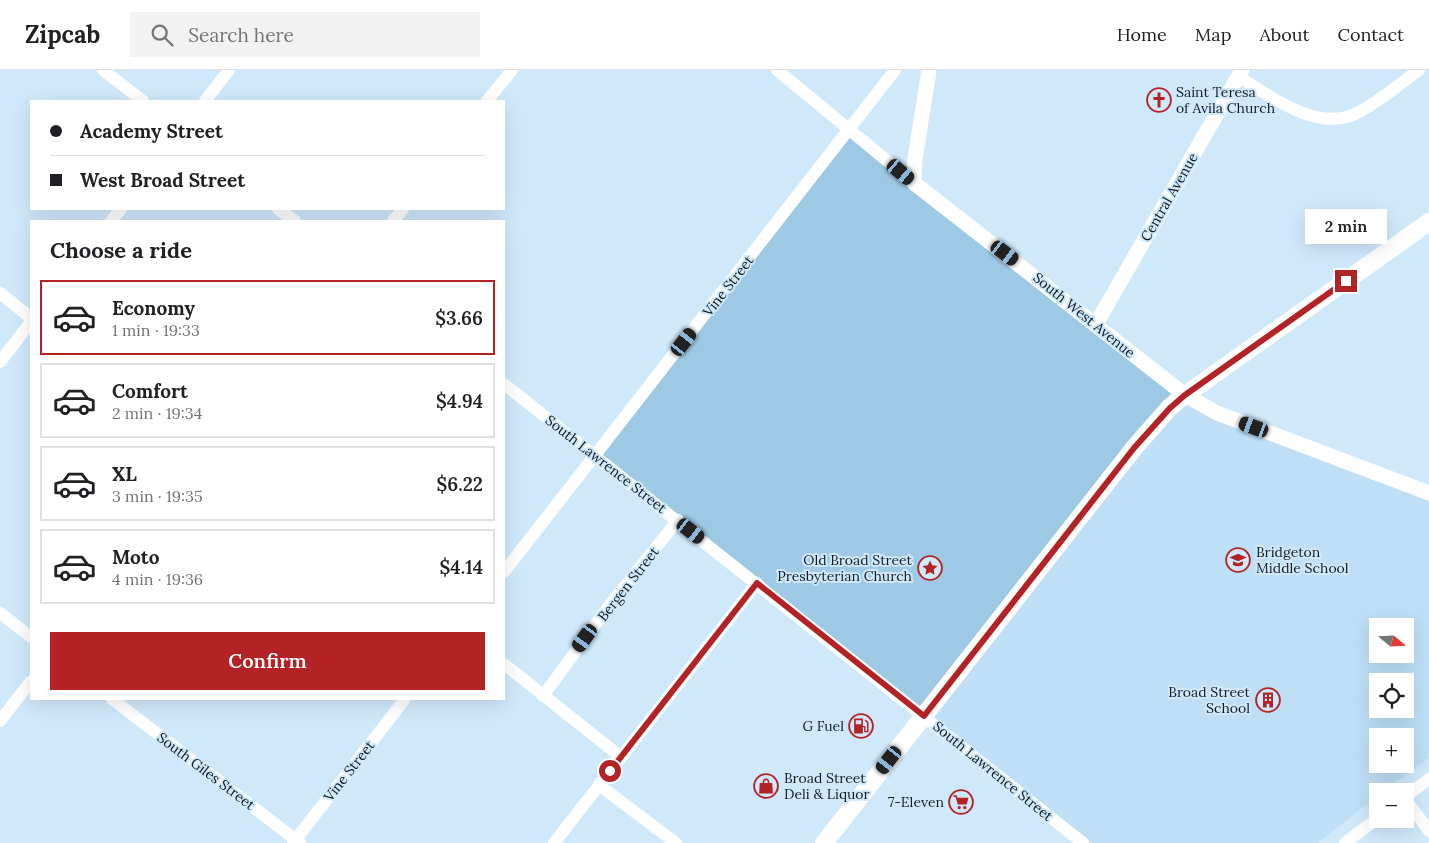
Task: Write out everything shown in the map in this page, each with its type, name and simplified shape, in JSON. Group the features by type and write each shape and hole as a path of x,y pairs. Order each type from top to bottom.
{"highway":[{"path":"824,843 1134,448 1170,408 1185,395 1429,222"}],"main road":[{"path":"914,183 915,159 929,70"},
{"name":"Central Avenue","path":"1096,324 1240,73"},
{"name":"South West Avenue","path":"914,183 1185,395 1218,413 1429,493"}],"street":[{"path":"103,70 142,100"},
{"path":"206,100 229,70"},
{"path":"488,100 512,70"},
{"name":"South West Avenue","path":"777,70 914,183"},
{"name":"Vine Street","path":"505,571 895,70"},
{"path":"1240,73 1296,110 1336,119 1353,115 1367,107 1419,70"},
{"path":"279,210 294,220"},
{"path":"394,220 402,210"},
{"path":"0,293 30,317"},
{"path":"0,362 30,323"},
{"name":"South Lawrence Street","path":"505,385 678,520 1083,843"},
{"name":"Bergen Street","path":"543,696 606,610 678,520"},
{"path":"554,843 757,583"},
{"path":"0,613 30,636"},
{"path":"505,665 621,757"},
{"path":"0,721 30,682"},
{"name":"South Giles Street","path":"113,700 296,842"},
{"name":"Vine Street","path":"296,842 404,700"},
{"path":"1414,791 1429,779"},
{"path":"599,785 676,843"},
{"path":"1414,810 1429,831"},
{"path":"1345,843 1369,825"}],"shaded area":[{"path":"849,129 1185,395 924,715 594,455"},
{"name":"Bridgeton Middle School","path":"1185,395 1429,493 1429,758 1414,769 1414,728 1369,728 1369,773 1408,773 1394,783 1369,783 1369,802 1318,843 1093,843 924,715"}],"place":[{"name":"Saint Teresa of Avila Church","path":"1159,100"},
{"name":"Bridgeton Middle School","path":"1238,560"},
{"name":"Old Broad Street Presbyterian Church","path":"930,568"},
{"name":"Broad Street School","path":"1268,700"},
{"name":"G Fuel","path":"861,726"},
{"name":"Broad Street Deli & Liquor","path":"766,786"},
{"name":"7-Eleven","path":"961,802"}],"route":[{"path":"610,771 757,583 924,716 1152,426 1185,395 1346,281"}]}
